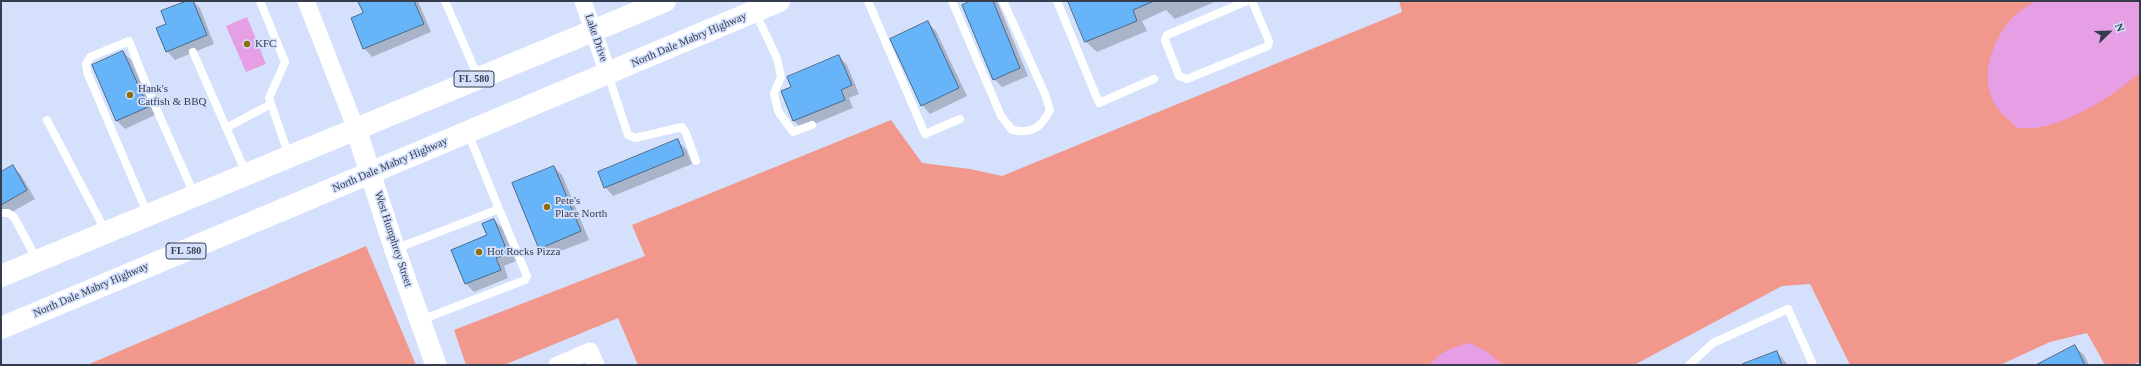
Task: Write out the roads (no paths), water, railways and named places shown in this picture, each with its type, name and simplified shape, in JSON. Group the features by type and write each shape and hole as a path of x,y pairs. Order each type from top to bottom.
{"main road":[{"name":"FL 580","path":"1,276 665,1"},
{"name":"North Dale Mabry Highway","path":"1,328 371,174 779,1"}],"street":[{"name":"West Humphrey Street","path":"306,1 356,129 395,250 436,365"},
{"name":"Lake Drive","path":"583,1 608,74"},
{"path":"557,365 590,351 596,365"}],"lane":[{"path":"260,1 285,62 269,98 289,156"},
{"path":"445,1 478,78"},
{"path":"868,1 925,134 960,118"},
{"path":"952,1 1001,116 1012,130 1026,132 1043,124 1050,110 1045,94 1003,1"},
{"path":"1057,1 1099,103 1154,79"},
{"path":"1246,1 1167,35 1165,40 1179,76 1187,79 1268,46 1269,41 1252,1"},
{"path":"755,11 777,58 781,77 774,93 778,111 793,132 812,125"},
{"path":"148,215 87,72 86,64 90,57 129,41 152,99 195,195"},
{"path":"193,52 247,173"},
{"path":"608,74 628,135 635,138 682,127 686,133 696,161"},
{"path":"226,128 271,104"},
{"path":"47,120 106,232"},
{"path":"420,320 525,280 527,276 468,133"},
{"path":"395,250 499,208"},
{"path":"1,213 8,213 14,217 37,261"},
{"path":"1689,365 1713,343 1788,309 1813,365"}],"place":[{"name":"KFC","path":"247,44"},
{"name":"Hank's Catfish & BBQ","path":"130,95"},
{"name":"Pete's Place North","path":"547,207"},
{"name":"Hot Rocks Pizza","path":"479,252"}]}
